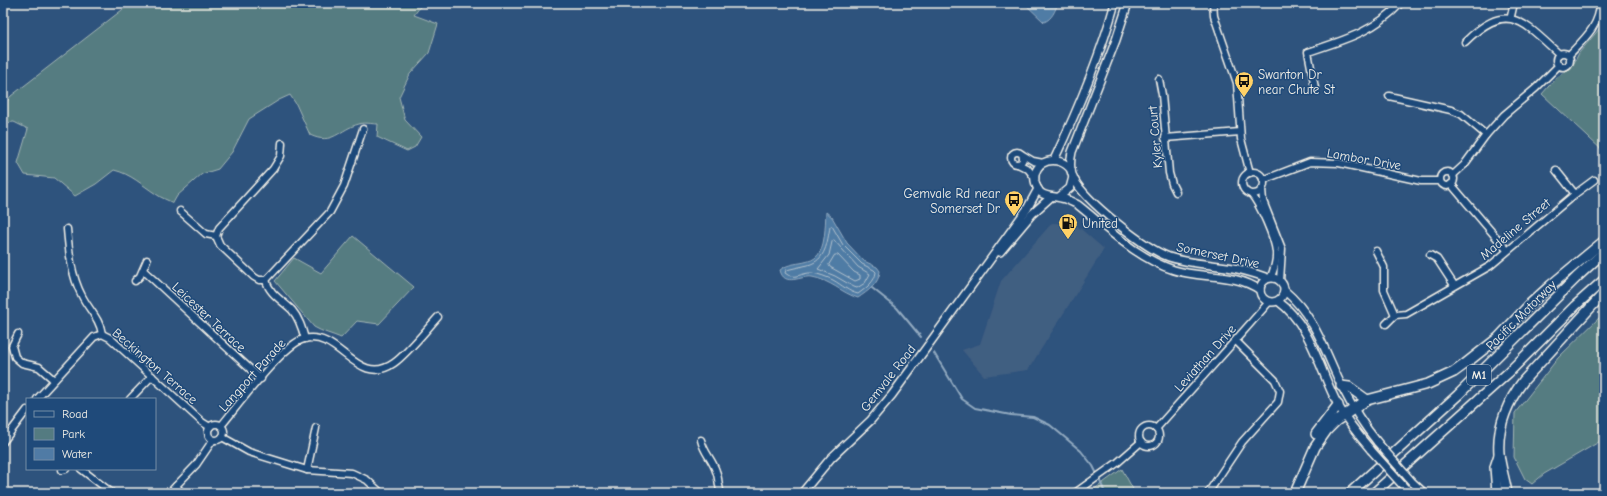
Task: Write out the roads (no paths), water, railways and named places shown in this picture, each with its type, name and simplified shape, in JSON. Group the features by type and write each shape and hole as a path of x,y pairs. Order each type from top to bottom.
{"highway":[{"path":"1295,493 1307,464 1320,439 1331,425 1344,414 1367,400 1428,384 1454,372 1498,338 1530,304 1604,241"},
{"name":"Pacific Motorway","path":"1350,493 1458,395 1604,252"},
{"name":"M1","path":"1374,493 1508,372 1575,306 1604,280"},
{"path":"1497,493 1495,467 1499,453 1501,428 1504,417 1516,390 1604,293"},
{"path":"1342,386 1349,387 1367,400"},
{"path":"1307,464 1307,450 1313,439 1338,405"},
{"path":"1499,453 1507,493"}],"main road":[{"path":"1051,197 1046,196 1038,189 1035,178 1039,167 1043,163 1054,160 1064,140 1097,58 1115,3"},
{"path":"1059,197 1070,188 1072,174 1070,161 1072,152 1116,40 1128,3"},
{"name":"Somerset Drive","path":"1054,160 1064,162 1082,192 1091,201 1147,246 1158,252 1190,263 1232,268 1280,281"},
{"name":"Gemvale Road","path":"802,493 831,458 879,411 983,270 1032,200 1038,189"},
{"name":"Somerset Drive","path":"1051,197 1059,197 1078,205 1127,245 1164,266 1183,272 1244,282 1260,290"},
{"name":"Gemvale Road","path":"983,270 1032,214 1051,197"},
{"name":"Somerset Drive","path":"1269,302 1262,297 1260,290 1261,284 1270,278"},
{"path":"1269,302 1278,301 1283,297 1283,284 1280,281"},
{"path":"1284,291 1303,309 1313,324 1353,408 1378,443 1412,482 1424,493"},
{"path":"1278,301 1286,307 1304,330 1338,405 1344,414 1371,450 1407,491"}],"street":[{"path":"1213,3 1214,16 1237,83 1240,132 1250,173"},
{"path":"1315,88 1308,52 1366,31 1384,19 1402,3"},
{"path":"1511,16 1514,3"},
{"name":"Lambor Drive","path":"1451,184 1449,186 1443,185 1440,180 1440,176 1443,172 1450,172 1453,175 1464,165 1486,135 1504,115 1536,88 1559,65 1563,67 1569,65 1571,60 1569,55 1592,30 1598,16 1600,3"},
{"path":"1465,42 1474,32 1490,21 1511,16 1527,24 1558,54"},
{"path":"1558,54 1564,53 1569,55"},
{"path":"1558,54 1556,61 1559,65"},
{"name":"Kyler Court","path":"1159,80 1162,95 1169,173 1176,192"},
{"path":"1389,96 1451,110 1461,114 1486,135"},
{"path":"216,236 220,245 254,277 259,280 266,280 330,212 344,186 364,129"},
{"path":"1165,138 1240,132"},
{"path":"216,236 220,228 273,169 281,156 282,143"},
{"path":"1035,178 1028,169 1014,163 1009,159 1016,152 1033,161 1043,163"},
{"path":"1018,164 1023,161 1022,155"},
{"name":"Lambor Drive","path":"1263,180 1310,162 1339,163 1421,180 1440,180"},
{"path":"1556,170 1575,194"},
{"path":"1270,278 1276,257 1275,248 1257,202 1251,194 1245,190 1242,184 1244,177 1250,173 1257,174 1263,180 1263,201 1282,249 1283,255 1280,281"},
{"path":"1453,175 1454,180 1451,184 1507,250"},
{"name":"Madeline Street","path":"1386,324 1395,315 1406,314 1454,285 1490,266 1507,250 1594,180"},
{"path":"1251,194 1257,193 1262,189"},
{"path":"180,211 206,234 216,236"},
{"path":"67,229 70,257 75,279 82,296 100,324 102,334"},
{"path":"1376,251 1384,267 1384,290 1395,315"},
{"path":"1430,255 1437,259 1454,285"},
{"path":"135,281 143,270 147,260"},
{"name":"Leicester Terrace","path":"143,270 261,379"},
{"path":"266,280 269,290 296,316 301,325 305,339"},
{"name":"Leviathan Drive","path":"1141,442 1148,446 1156,444 1159,434 1156,429 1208,370 1236,341 1269,302"},
{"name":"Langport Parade","path":"221,426 286,350 293,344 305,339 316,338 326,341 359,366 378,369 389,366 399,358 438,316"},
{"path":"18,334 12,346 14,357 22,363 39,367 54,380"},
{"name":"Beckington Terrace","path":"38,398 94,337 102,334 110,338 202,422 210,427"},
{"path":"1208,493 1238,447 1275,406 1280,395 1280,387 1275,380 1236,341"},
{"path":"131,398 152,376"},
{"path":"3,442 26,411"},
{"path":"170,493 196,465 213,440 218,440 222,437 224,432 221,426 215,424 210,427 208,435 213,440"},
{"path":"1075,493 1117,463 1141,442 1139,435 1142,429 1148,426 1156,429"},
{"path":"307,470 316,428"},
{"path":"222,437 250,452 307,470 352,473 367,480 381,493"},
{"path":"701,440 703,450 716,471 718,486 721,493"},
{"path":"82,470 112,493"},
{"path":"176,486 182,493"}],"water":[{"path":"1024,3 1058,3 1051,17 1044,22"},
{"path":"826,212 832,217 847,243 864,261 877,267 880,271 878,280 869,290 858,298 825,281 812,277 789,280 782,275 780,270 790,265 812,260 819,254 823,243"}],"waterway":[{"path":"872,288 897,308 921,337"},
{"path":"934,353 962,399 975,408 1011,415 1033,417 1050,425 1081,451 1096,472"},
{"path":"1100,481 1105,493"}],"place":[{"name":"Swanton Dr near Chute St","path":"1244,98"},
{"name":"Gemvale Rd near Somerset Dr","path":"1014,217"},
{"name":"United","path":"1068,240"}]}
